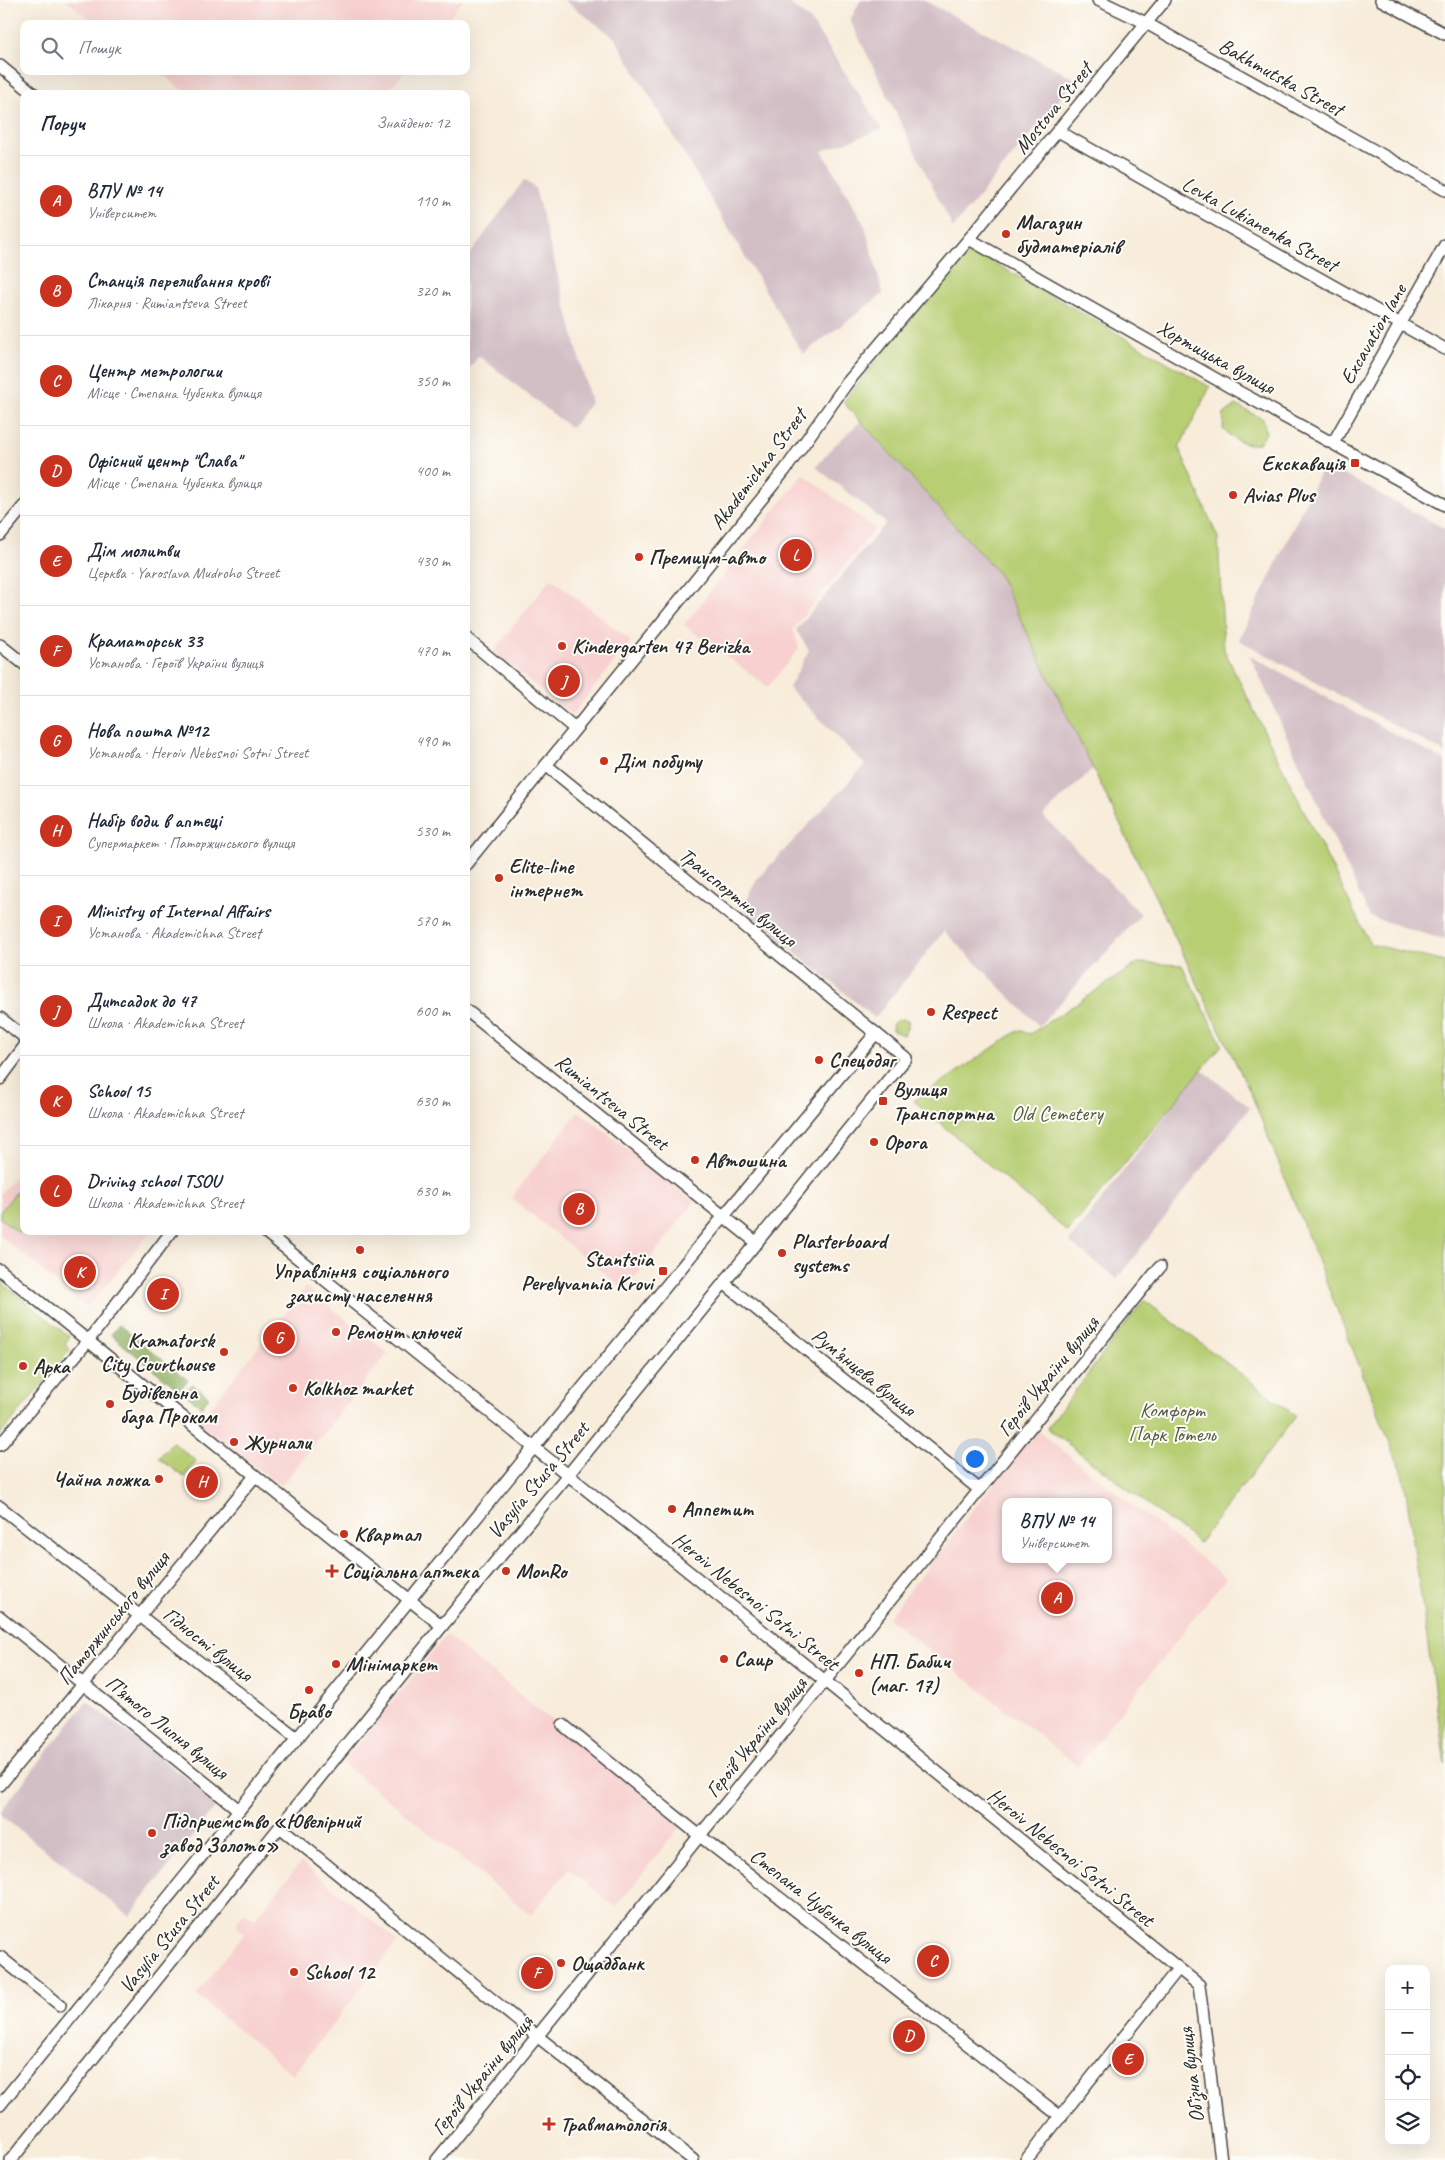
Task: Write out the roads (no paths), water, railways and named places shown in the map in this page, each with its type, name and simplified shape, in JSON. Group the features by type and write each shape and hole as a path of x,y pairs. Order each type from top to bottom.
{"street":[{"name":"Bakhmutska Street","path":"1098,0 1146,23 1445,190"},
{"name":"Mostova Street","path":"969,240 1166,0"},
{"path":"1382,0 1445,34"},
{"path":"0,66 29,90"},
{"name":"Levka Lukianenka Street","path":"1058,132 1445,349"},
{"name":"Akademichna Street","path":"470,859 782,472 847,383 969,240"},
{"name":"Хортицька вулиця","path":"969,240 1445,505"},
{"name":"Excavation lane","path":"1333,443 1445,244"},
{"path":"0,535 20,511"},
{"path":"470,641 575,729"},
{"path":"0,646 20,661"},
{"name":"Транспортна вулиця","path":"546,765 906,1058"},
{"name":"Rumiantseva Street","path":"470,1013 757,1243"},
{"path":"0,1018 20,1034"},
{"name":"Vasylia Stusa Street","path":"0,2105 534,1447 876,1033"},
{"path":"0,1079 20,1052"},
{"name":"Vasylia Stusa Street","path":"11,2160 442,1626 757,1243 906,1058"},
{"path":"0,1445 88,1341 169,1235"},
{"name":"Heroiv Nebesnoi Sotni Street","path":"269,1235 825,1681 1199,1985"},
{"name":"Героїв України вулиця","path":"437,2160 1160,1267"},
{"path":"0,1270 442,1626"},
{"name":"Рум’янцева вулиця","path":"724,1283 980,1490"},
{"name":"Паторжинського вулиця","path":"0,1784 255,1476"},
{"name":"Гідності вулиця","path":"0,1507 297,1738"},
{"name":"П’ятого Липня вулиця","path":"0,1617 239,1810"},
{"name":"Степана Чубенка вулиця","path":"563,1725 700,1836 1061,2117"},
{"path":"280,1826 537,2036 693,2160"},
{"path":"0,1957 60,2005"},
{"path":"1026,2160 1178,1969"},
{"name":"Об’їзна вулиця","path":"1199,1985 1221,2160"}],"place":[{"name":"Магазин будматеріалів","path":"1006,234"},
{"name":"Екскавація","path":"1355,463"},
{"name":"Avias Plus","path":"1233,495"},
{"name":"Driving school TSOU","path":"796,555"},
{"name":"Премиум-авто","path":"639,557"},
{"name":"Kindergarten 47 Berizka","path":"562,646"},
{"name":"Дитсадок до 47","path":"564,681"},
{"name":"Дім побуту","path":"604,761"},
{"name":"Elite-line інтернет","path":"499,878"},
{"name":"Respect","path":"931,1012"},
{"name":"Спецодяг","path":"819,1060"},
{"name":"Вулиця Транспортна","path":"883,1101"},
{"name":"Opora","path":"874,1142"},
{"name":"Автошина","path":"695,1160"},
{"name":"Станція переливання крові","path":"579,1209"},
{"name":"Управління соціального захисту населення","path":"360,1250"},
{"name":"Plasterboard systems","path":"782,1253"},
{"name":"Stantsiia Perelyvannia Krovi","path":"663,1271"},
{"name":"School 15","path":"80,1272"},
{"name":"Ministry of Internal Affairs","path":"163,1294"},
{"name":"Ремонт ключей","path":"336,1332"},
{"name":"Нова пошта №12","path":"279,1338"},
{"name":"Kramatorsk City Courthouse","path":"224,1352"},
{"name":"Арка","path":"23,1366"},
{"name":"Kolkhoz market","path":"293,1388"},
{"name":"Будівельна база Проком","path":"110,1404"},
{"name":"Журнали","path":"234,1442"},
{"name":"Чайна ложка","path":"159,1479"},
{"name":"Набір води в аптеці","path":"202,1482"},
{"name":"Аппетит","path":"672,1509"},
{"name":"Квартал","path":"344,1534"},
{"name":"Соціальна аптека","path":"332,1571"},
{"name":"MonRo","path":"506,1571"},
{"name":"ВПУ № 14","path":"1057,1598"},
{"name":"Саир","path":"724,1659"},
{"name":"Мінімаркет","path":"336,1664"},
{"name":"НП. Бабич (маг. 17)","path":"859,1673"},
{"name":"Браво","path":"309,1690"},
{"name":"Підприємство «Ювелірний завод Золото»","path":"152,1833"},
{"name":"Центр метрологии","path":"933,1961"},
{"name":"Ощадбанк","path":"561,1963"},
{"name":"School 12","path":"294,1972"},
{"name":"Краматорськ 33","path":"537,1973"},
{"name":"Офісний центр \"Слава\"","path":"909,2036"},
{"name":"Дім молитви","path":"1128,2059"},
{"name":"Травматологія","path":"549,2124"}],"park label":[{"name":"Old Cemetery","path":"1057,1113"},
{"name":"Комфорт Парк Готель","path":"1172,1422"}]}
